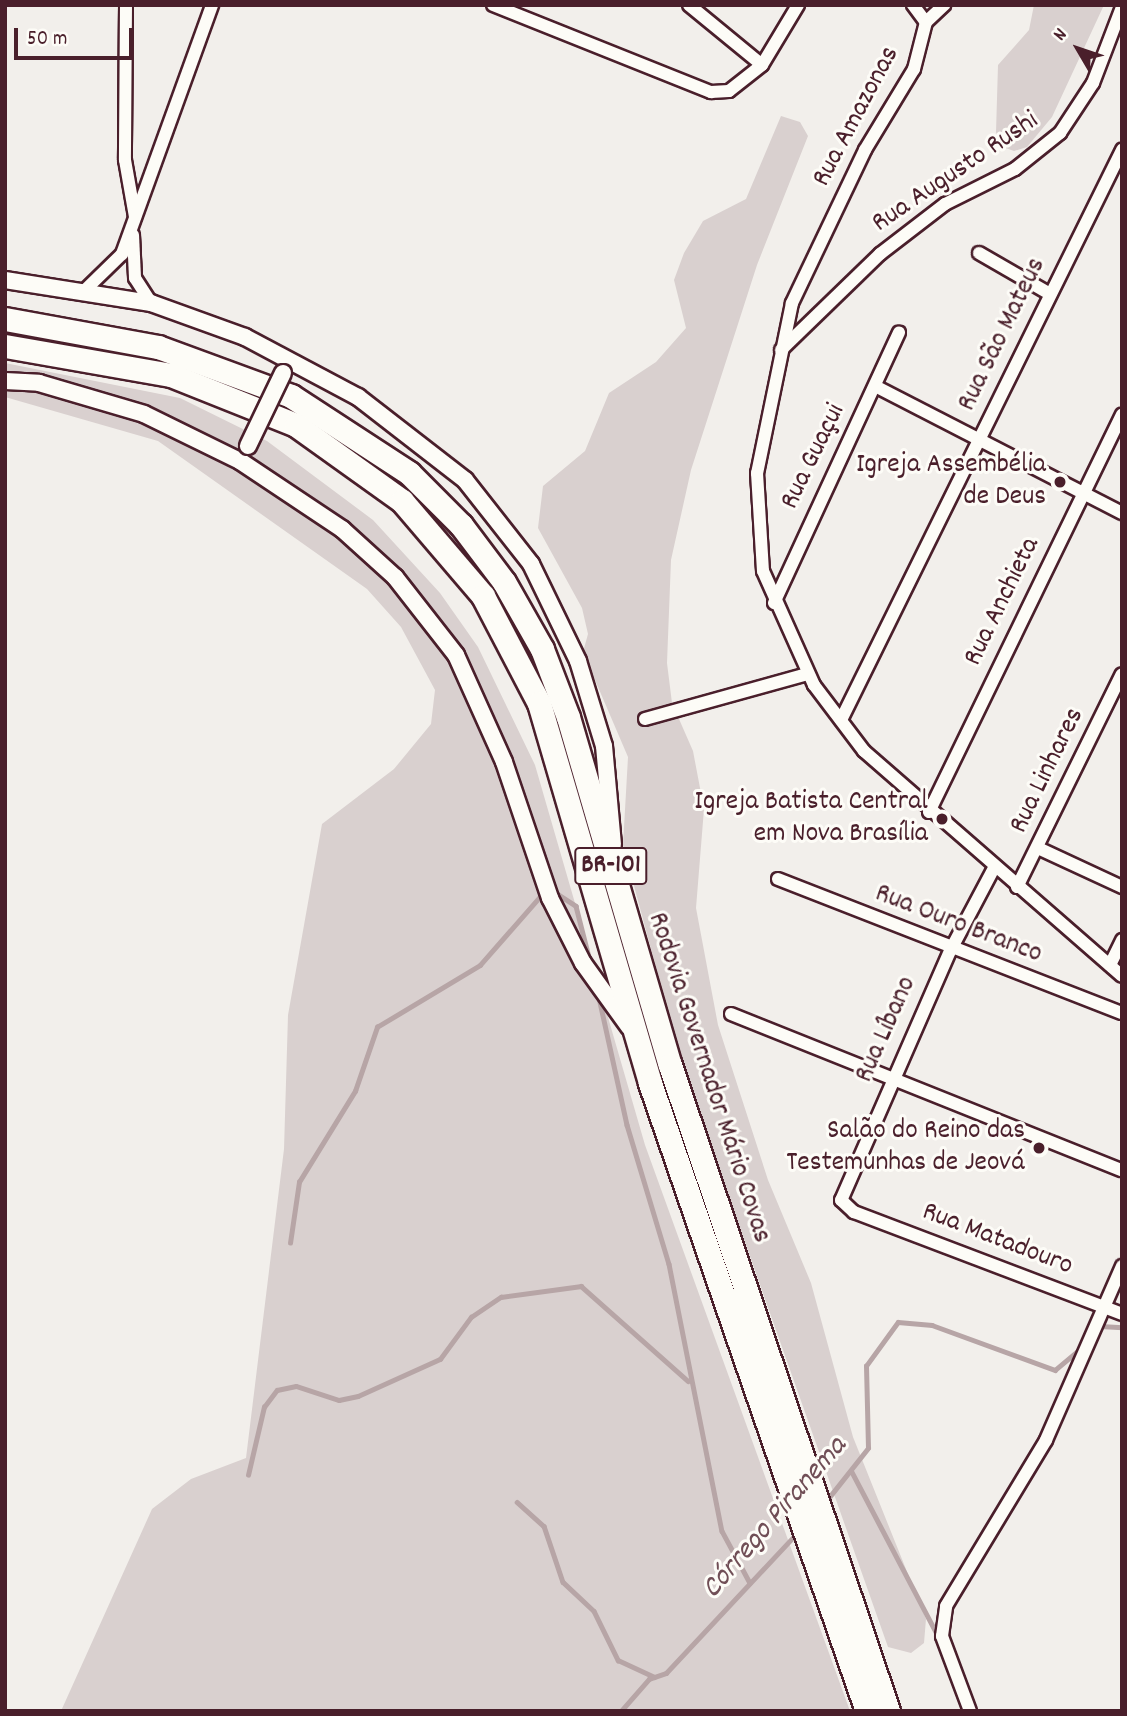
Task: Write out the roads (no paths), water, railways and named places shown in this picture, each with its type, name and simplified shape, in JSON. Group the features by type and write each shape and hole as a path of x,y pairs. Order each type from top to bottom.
{"highway":[{"name":"Rodovia Governador Mário Covas","path":"5,319 158,346 259,381 351,430 438,499 504,582 542,649 715,1201 888,1711"},
{"name":"Rodovia Governador Mário Covas","path":"5,346 171,375 266,410 353,461 445,546 526,669 634,1034 867,1711"}],"street":[{"path":"126,5 125,160 135,217 132,266 151,303"},
{"path":"85,291 114,267 135,217 212,5"},
{"path":"493,5 520,11 710,92 729,91 762,65 799,5"},
{"path":"689,5 762,65"},
{"name":"Rua Amazonas","path":"914,5 926,22 914,69 833,214 792,303 779,351 757,473 756,535 774,603 807,674 841,720 929,812 1122,976"},
{"path":"926,22 944,5"},
{"name":"Rua Augusto Rushi","path":"779,351 891,245 945,204 1037,155 1059,133 1093,83 1122,8"},
{"name":"Rua São Mateus","path":"841,720 1118,154"},
{"path":"979,253 1050,294"},
{"path":"5,280 151,303 287,366 423,442 465,480 531,564 597,720 609,773 615,881"},
{"name":"Rua Guaçui","path":"774,603 899,333"},
{"path":"240,461 287,366"},
{"name":"Rodovia Governador Mário Covas","path":"5,381 39,383 144,414 240,461 342,529 395,577 456,655 504,762 550,898 583,963 634,1034"},
{"path":"875,386 978,444 1122,513"},
{"name":"Rua Anchieta","path":"929,812 1122,414"},
{"path":"645,719 807,674"},
{"name":"Rua Linhares","path":"1017,887 1122,674"},
{"path":"1038,848 1122,887"},
{"name":"Rua Líbano","path":"854,1212 842,1193 950,951 994,868"},
{"name":"Rua Ouro Branco","path":"778,879 950,951 1122,1013"},
{"path":"1110,965 1122,940"},
{"path":"731,1014 1122,1170"},
{"name":"Rua Matadouro","path":"854,1212 1122,1314"},
{"path":"970,1711 942,1636 946,1606 1046,1440 1102,1306 1122,1266"}],"waterway":[{"path":"550,889 576,906 590,961"},
{"path":"290,1243 299,1182 355,1091 377,1027 480,965 543,893"},
{"path":"598,993 627,1125 669,1264 722,1531 750,1583"},
{"path":"248,1475 264,1407 277,1390 296,1386 339,1400 358,1396 440,1359 471,1317 501,1297 581,1286 688,1381"},
{"name":"Córrego Piranema","path":"827,1500 868,1448 866,1366 898,1322 932,1325 1055,1370 1080,1349"},
{"name":"Córrego Piranema","path":"1100,1326 1122,1327"},
{"path":"852,1472 938,1636"},
{"path":"517,1502 544,1526 563,1582 594,1611 618,1660 654,1677"},
{"name":"Córrego Piranema","path":"621,1711 649,1679 666,1673 797,1533"}],"place":[{"name":"Igreja Assembélia de Deus","path":"1060,482"},
{"name":"Igreja Batista Central em Nova Brasília","path":"942,819"},
{"name":"Salão do Reino das Testemunhas de Jeová","path":"1039,1148"}]}
